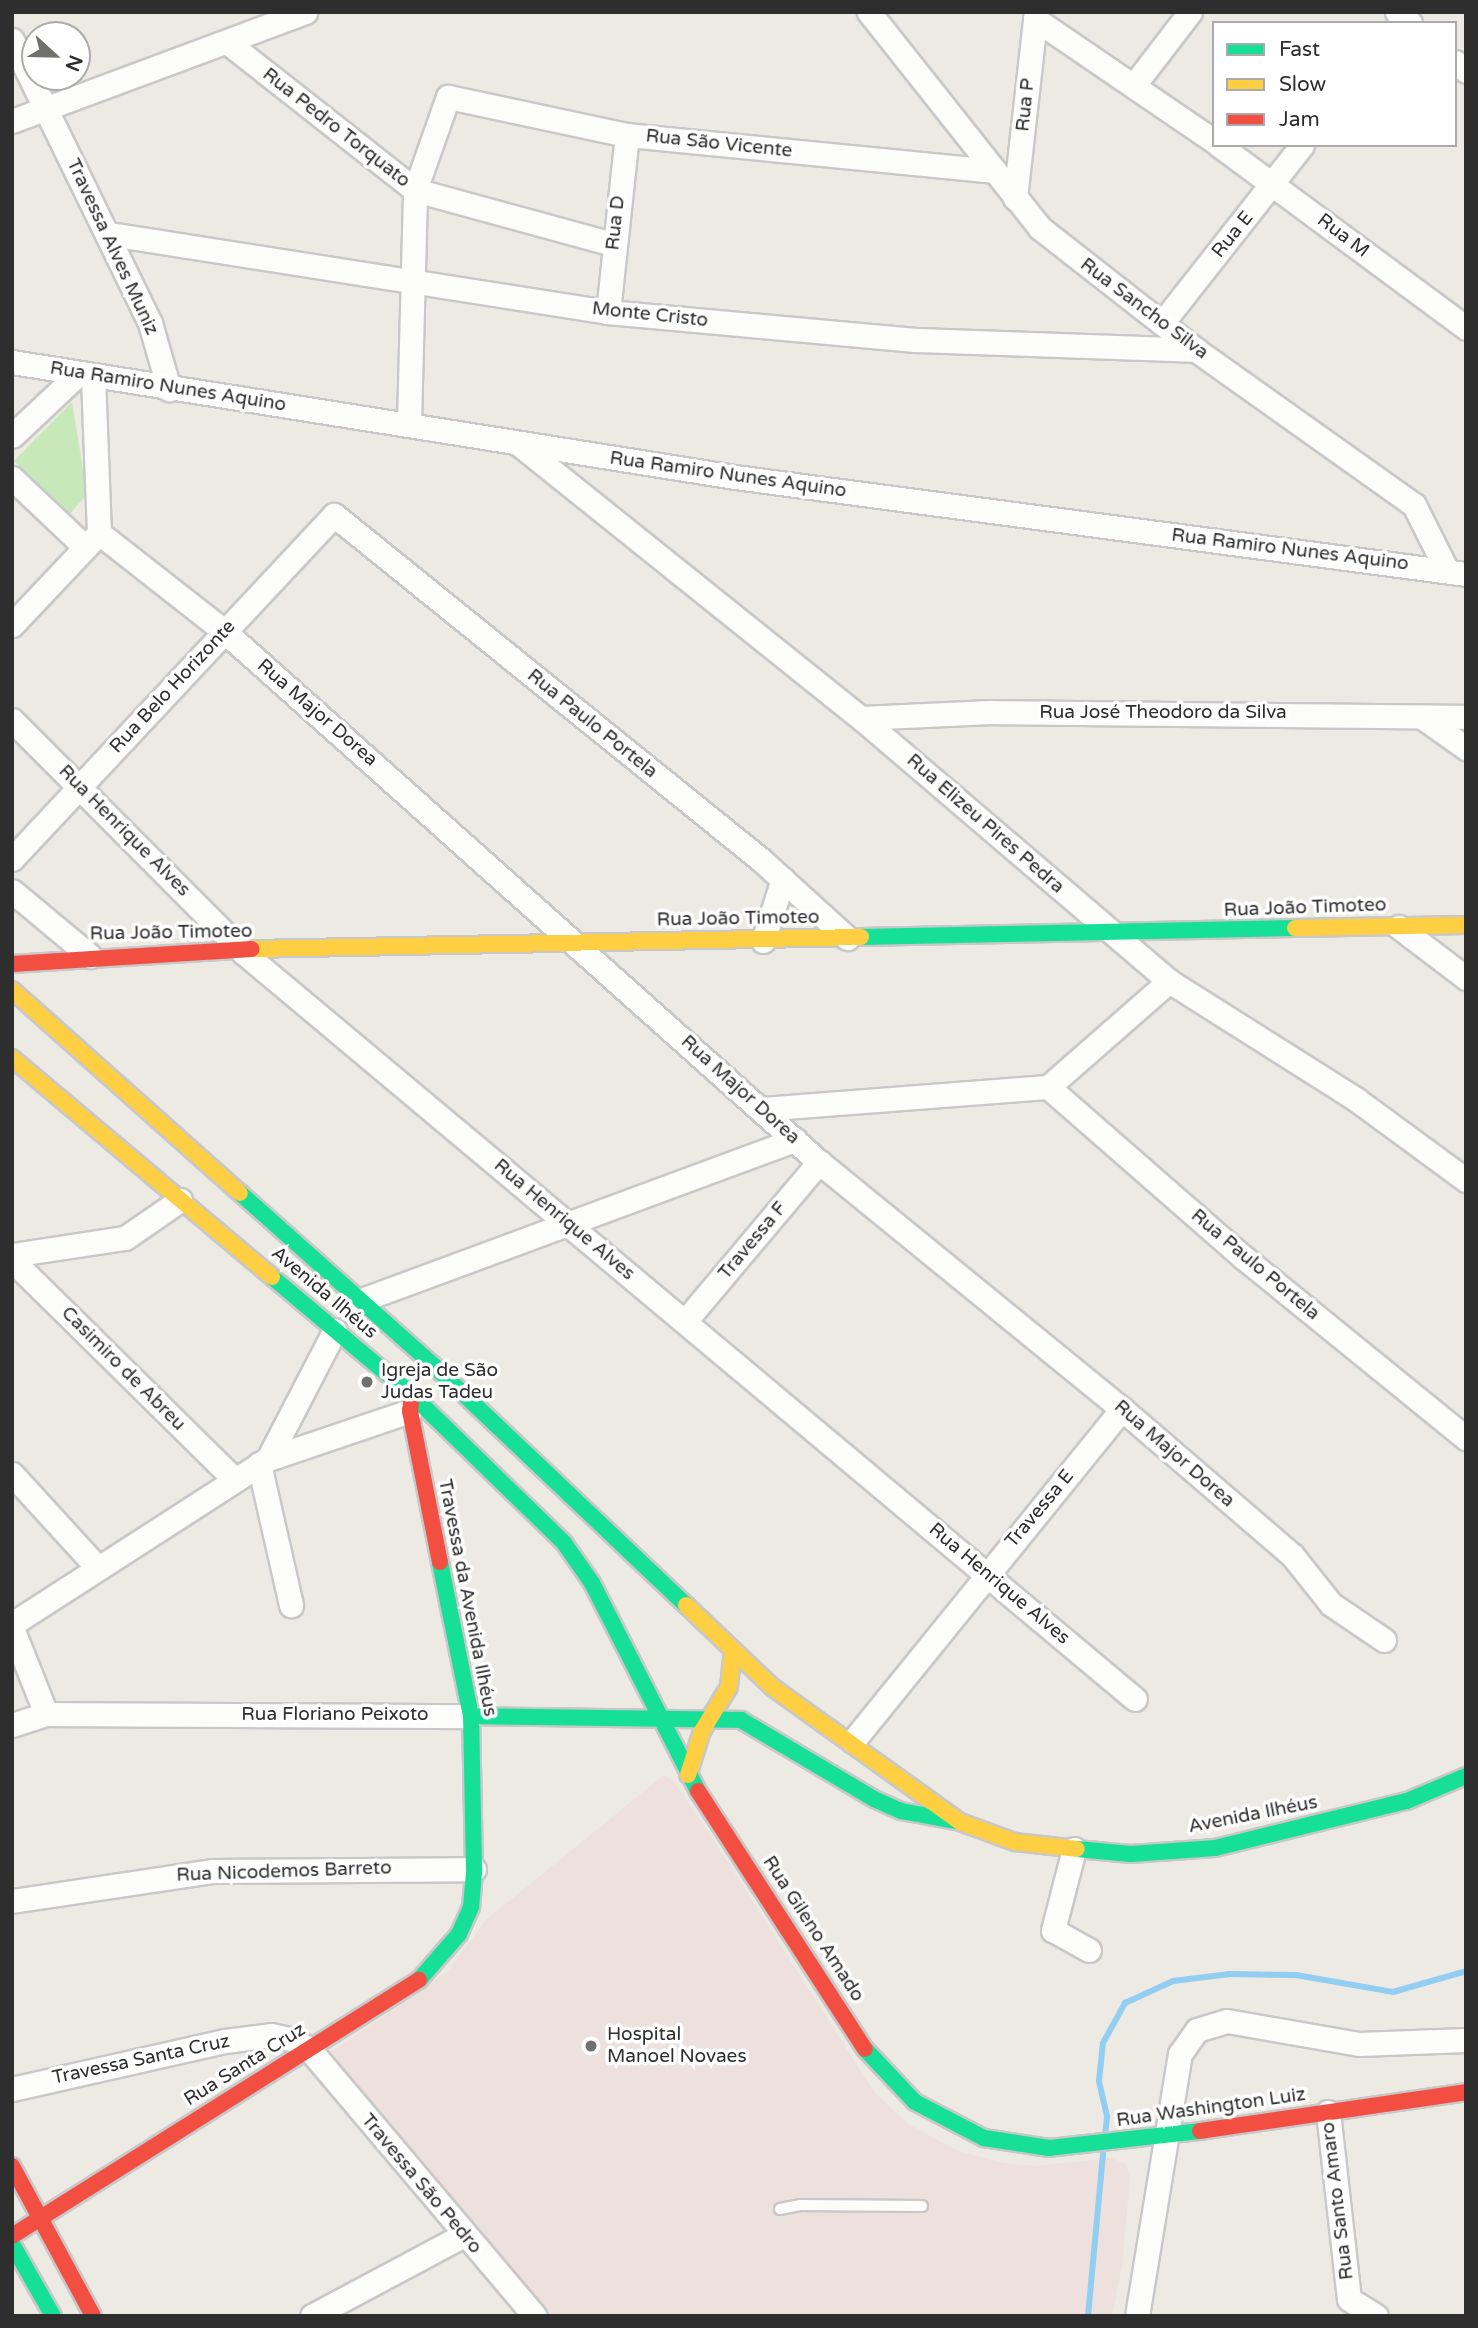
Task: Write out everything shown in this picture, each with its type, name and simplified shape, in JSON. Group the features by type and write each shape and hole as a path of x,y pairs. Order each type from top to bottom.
{"main road":[{"name":"Rua João Timoteo","path":"12,964 90,956 576,942 1114,935 1466,925"},
{"name":"Avenida Ilhéus","path":"12,990 359,1301 772,1687 853,1741 960,1822"},
{"name":"Avenida Ilhéus","path":"12,1058 335,1330 578,1561 659,1721 741,1720 874,1799 901,1811 960,1822 1015,1842 1131,1854 1215,1847 1407,1801 1466,1776"},
{"name":"Travessa da Avenida Ilhéus","path":"411,1403 471,1716 474,1869 471,1907 459,1934"},
{"path":"688,1775 696,1744 729,1688 733,1651"},
{"name":"Rua Floriano Peixoto","path":"471,1716 659,1721"},
{"name":"Rua Gileno Amado","path":"659,1721 688,1775 873,2060 915,2102 963,2130"},
{"name":"Rua Santa Cruz","path":"12,2236 421,1978 459,1934"},
{"name":"Rua Washington Luiz","path":"963,2130 1027,2147 1101,2145 1466,2092"},
{"path":"12,2166 93,2316"},
{"path":"12,2244 53,2316"}],"street":[{"path":"12,121 305,12"},
{"name":"Rua Sancho Silva","path":"869,12 1040,228 1195,349 1414,505 1456,572"},
{"path":"1134,85 1190,12"},
{"path":"1035,16 1212,140"},
{"name":"Rua P","path":"1015,198 1035,16"},
{"name":"Travessa Alves Muniz","path":"12,40 110,234 150,323 169,389"},
{"name":"Rua Pedro Torquato","path":"227,42 415,190 613,244"},
{"name":"Rua São Vicente","path":"415,190 448,97 627,135 994,171"},
{"name":"Rua D","path":"608,312 613,244 627,135"},
{"name":"Rua M","path":"1222,147 1274,183 1466,328"},
{"name":"Rua E","path":"1162,323 1301,147"},
{"path":"409,423 415,190"},
{"name":"Monte Cristo","path":"110,234 608,312 915,340 1195,349"},
{"name":"Rua Ramiro Nunes Aquino","path":"12,362 169,389 409,423 520,445 1456,572"},
{"path":"12,436 85,376"},
{"path":"12,625 92,540 85,376"},
{"name":"Rua Elizeu Pires Pedra","path":"520,445 861,718 1169,981 1357,1100 1466,1180"},
{"name":"Rua Major Dorea","path":"12,478 92,540 224,631 576,942 819,1162 1122,1409 1292,1555 1331,1604 1384,1640"},
{"name":"Rua Belo Horizonte","path":"12,859 334,515"},
{"name":"Rua Paulo Portela","path":"334,515 783,878 847,938"},
{"name":"Rua José Theodoro da Silva","path":"861,718 990,712 1466,718"},
{"path":"1422,717 1466,748"},
{"name":"Rua Henrique Alves","path":"12,720 81,786 244,953 686,1320 1135,1699"},
{"path":"763,941 783,878"},
{"path":"12,891 90,956"},
{"path":"1399,927 1466,978"},
{"path":"761,1109 1048,1087 1169,981"},
{"name":"Rua Paulo Portela","path":"1048,1087 1242,1257 1466,1438"},
{"path":"359,1301 571,1226 794,1140"},
{"name":"Travessa F","path":"686,1320 819,1162"},
{"path":"12,1257 125,1238 180,1200"},
{"name":"Casimiro de Abreu","path":"12,1257 234,1479"},
{"path":"291,1605 264,1462 335,1330"},
{"path":"46,1714 12,1626 96,1566 264,1462 411,1403"},
{"name":"Travessa E","path":"853,1741 1122,1409"},
{"path":"12,1475 96,1566"},
{"name":"Rua Floriano Peixoto","path":"12,1725 46,1714 471,1716"},
{"path":"1074,1850 1053,1930 1089,1950"},
{"name":"Rua Nicodemos Barreto","path":"12,1901 212,1871 474,1869"},
{"path":"1137,2316 1180,2054 1197,2031 1212,2023 1227,2021 1359,2044 1466,2040"},
{"name":"Travessa Santa Cruz","path":"12,2089 237,2039 271,2035 295,2040 310,2050"},
{"name":"Travessa São Pedro","path":"310,2050 535,2316"},
{"name":"Rua Santo Amaro","path":"1328,2112 1346,2307 1377,2316"},
{"path":"312,2316 464,2235"}],"lane":[{"path":"780,2209 800,2205 922,2206"}],"shaded area":[{"name":"Hospital Manoel Novaes","path":"664,1775 675,1783 715,1842 874,2092 908,2124 958,2151 1004,2163 1035,2166 1111,2158 1126,2164 1130,2178 1122,2266 1112,2316 550,2316 482,2239 329,2054 447,1972 487,1919"}],"green space":[{"path":"72,402 87,494 70,514 14,461"}],"waterway":[{"path":"1105,2136 1107,2116 1099,2081 1103,2043 1125,2003 1173,1981 1230,1974 1296,1975 1393,1992 1466,1971"},
{"path":"1088,2316 1103,2154"}],"traffic: fast":[{"path":"861,937 1295,928"},
{"path":"240,1193 435,1367 686,1605"},
{"path":"272,1277 412,1395 564,1543 592,1583 698,1791"},
{"path":"419,1980 459,1934 471,1907 474,1869 471,1716 440,1562"},
{"path":"471,1716 741,1720 874,1799 901,1811 956,1821"},
{"path":"1077,1849 1131,1854 1215,1848 1407,1801 1466,1776"},
{"path":"865,2049 915,2102 984,2138 1049,2148 1200,2131"},
{"path":"12,2244 53,2316"}],"traffic: slow":[{"path":"1295,928 1466,925"},
{"path":"252,949 861,937"},
{"path":"12,990 240,1193"},
{"path":"12,1058 272,1277"},
{"path":"686,1605 772,1687 960,1822 1015,1842 1077,1849"},
{"path":"688,1775 702,1731 729,1687 733,1651"}],"traffic: jam":[{"path":"12,964 252,949"},
{"path":"412,1395 410,1411 440,1562"},
{"path":"698,1791 865,2049"},
{"path":"12,2236 419,1980"},
{"path":"1200,2131 1466,2092"},
{"path":"12,2166 93,2316"}],"place":[{"name":"Igreja de São Judas Tadeu","path":"367,1382"},
{"name":"Hospital Manoel Novaes","path":"591,2046"}]}
